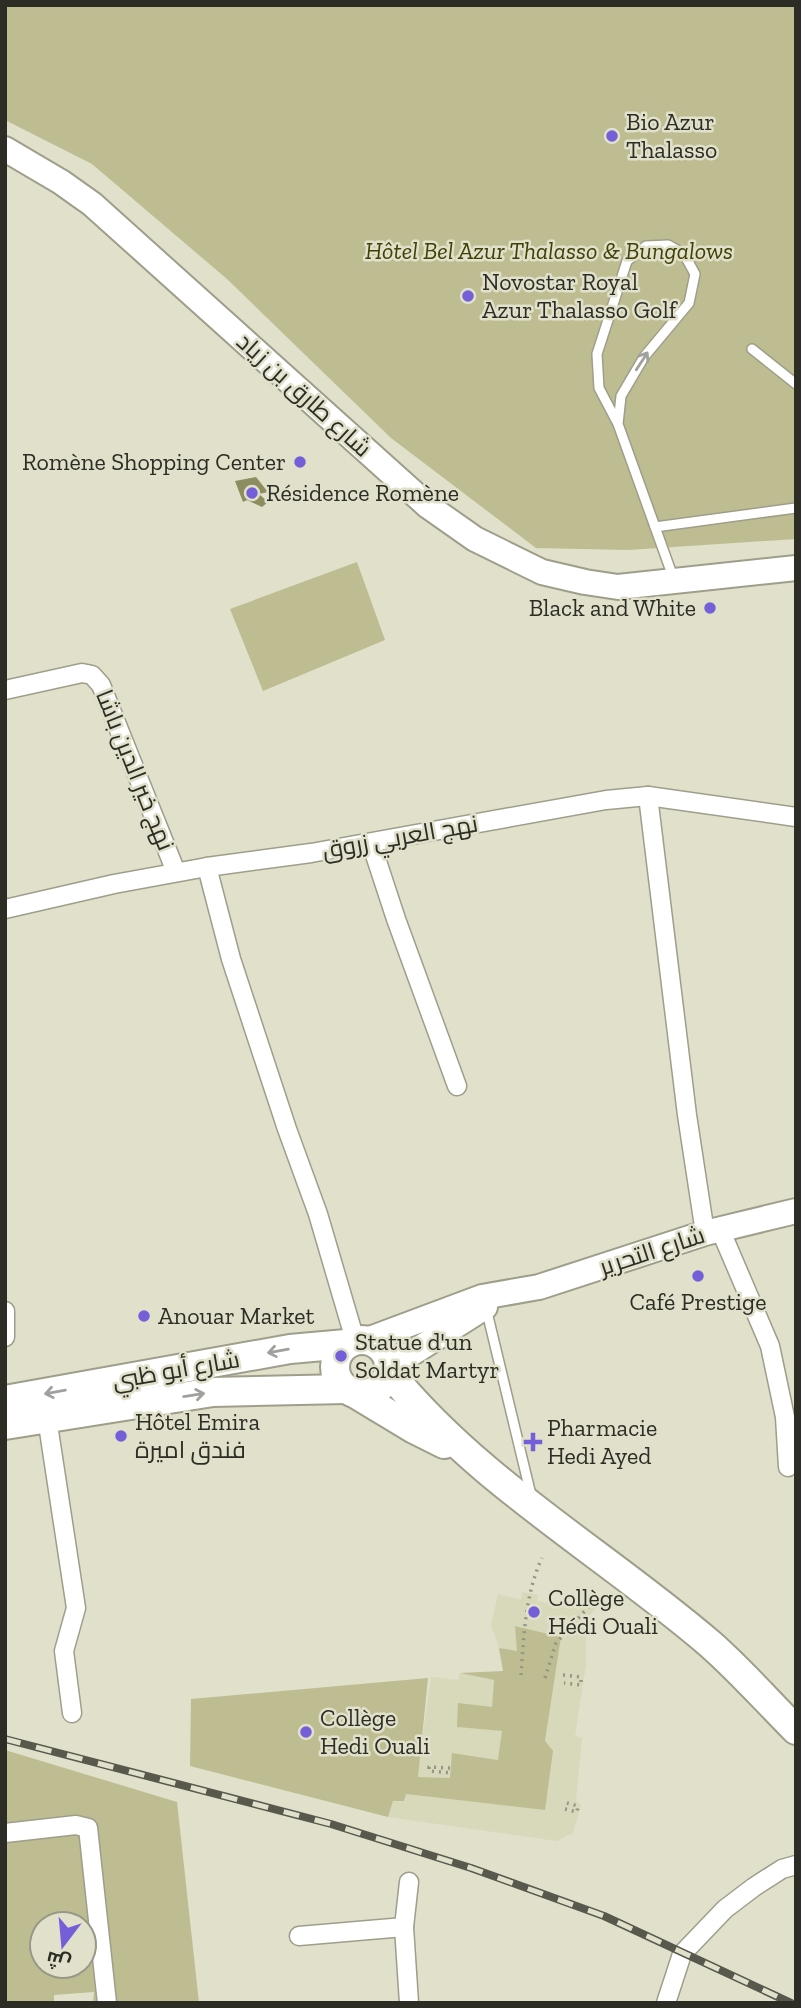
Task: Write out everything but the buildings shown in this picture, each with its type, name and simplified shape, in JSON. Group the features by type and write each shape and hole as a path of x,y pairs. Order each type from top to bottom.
{"main road":[{"path":"469,1457 414,1429 339,1382 335,1372 335,1361 339,1352 356,1341 384,1349 389,1370 411,1400 469,1457 710,1644 796,1730"},
{"name":"شارع أبو ظبي","path":"6,1404 290,1349 356,1341"},
{"path":"351,1391 367,1394 377,1390 385,1382 389,1370"},
{"name":"شارع أبو ظبي","path":"6,1404 47,1418 213,1392 275,1389 351,1391"}],"street":[{"name":"شارع طارق بن زياد","path":"5,149 92,204 428,506 475,539 542,572 618,587 796,568"},
{"name":"نهج خير الدين باشا","path":"5,690 82,673 96,679 101,685 176,872"},
{"name":"نهج العربي زروق","path":"5,909 176,872 372,843 584,804 648,796 796,817"},
{"path":"648,796 687,1115 713,1231 770,1346 785,1417 788,1467"},
{"path":"372,843 396,919 457,1086"},
{"path":"207,867 231,960 318,1214 356,1341"},
{"name":"شارع التحرير","path":"356,1341 510,1293 575,1276 713,1231 796,1211"},
{"name":"شارع التحرير","path":"389,1370 484,1302"},
{"path":"5,1311 5,1337"},
{"path":"47,1418 76,1608 64,1651 72,1713"},
{"path":"5,1833 76,1825 88,1828 107,2003"},
{"path":"666,2003 681,1954 725,1909 754,1886 782,1869 796,1865"},
{"path":"409,1882 404,1927 409,2003"},
{"path":"299,1936 404,1927"}],"lane":[{"path":"618,424 621,396 644,357 689,303 695,274 684,254 668,244 646,246 627,261 597,354 599,388 618,424 674,581"},
{"path":"752,349 796,384"},
{"path":"655,527 796,508"},
{"path":"484,1302 533,1506"}],"path":[{"path":"521,1675 533,1577 542,1558"},
{"path":"545,1678 556,1643 600,1594"},
{"path":"563,1675 581,1677 581,1685 564,1683"},
{"path":"450,1768 429,1766 429,1771 453,1773"},
{"path":"565,1809 577,1812 578,1806 567,1803"}],"shaded area":[{"name":"Résidence Romène","path":"256,477 268,492 259,494 268,502 262,507 247,500 243,502 235,481"},
{"name":"Collège Hedi Ouali","path":"522,1592 538,1595 537,1601 577,1608 589,1599 598,1606 586,1619 586,1664 575,1736 582,1738 576,1801 581,1805 573,1833 557,1841 388,1817 393,1801 406,1794 545,1810 545,1742 561,1637 516,1626 518,1651 499,1648 491,1625 498,1594 521,1600"},
{"name":"Collège Hedi Ouali","path":"460,1673 494,1680 492,1707 458,1727 503,1731 498,1760 453,1753 451,1778 417,1777 431,1677 458,1680"}],"green space":[{"name":"Hôtel Bel Azur Thalasso & Bungalows","path":"5,5 796,5 796,539 628,550 536,548 391,438 227,279 92,164 5,120"},
{"path":"357,562 385,640 263,691 230,609"},
{"name":"Collège Hedi Ouali","path":"515,1626 561,1637 545,1741 553,1751 545,1810 406,1794 404,1801 393,1801 388,1817 190,1766 191,1699 428,1678 418,1777 450,1778 452,1753 498,1760 502,1731 457,1727 458,1703 492,1707 494,1680 460,1673 503,1671 499,1648 517,1651"},
{"path":"5,1750 177,1802 199,2003 93,2003 94,1992 54,1995 54,2003 5,2003"}],"railway":[{"path":"5,1739 331,1824 471,1868 604,1916 791,2003"}],"place":[{"name":"Bio Azur Thalasso","path":"612,136"},
{"name":"Novostar Royal Azur Thalasso Golf","path":"468,296"},
{"name":"Romène Shopping Center","path":"300,462"},
{"name":"Résidence Romène","path":"252,493"},
{"name":"Black and White","path":"710,608"},
{"name":"Café Prestige","path":"698,1276"},
{"name":"Anouar Market","path":"144,1316"},
{"name":"Statue d'un Soldat Martyr","path":"341,1356"},
{"name":"Hôtel Emira فندق اميرة","path":"121,1436"},
{"name":"Pharmacie Hedi Ayed","path":"533,1442"},
{"name":"Collège Hédi Ouali","path":"534,1612"},
{"name":"Collège Hedi Ouali","path":"306,1732"}]}
